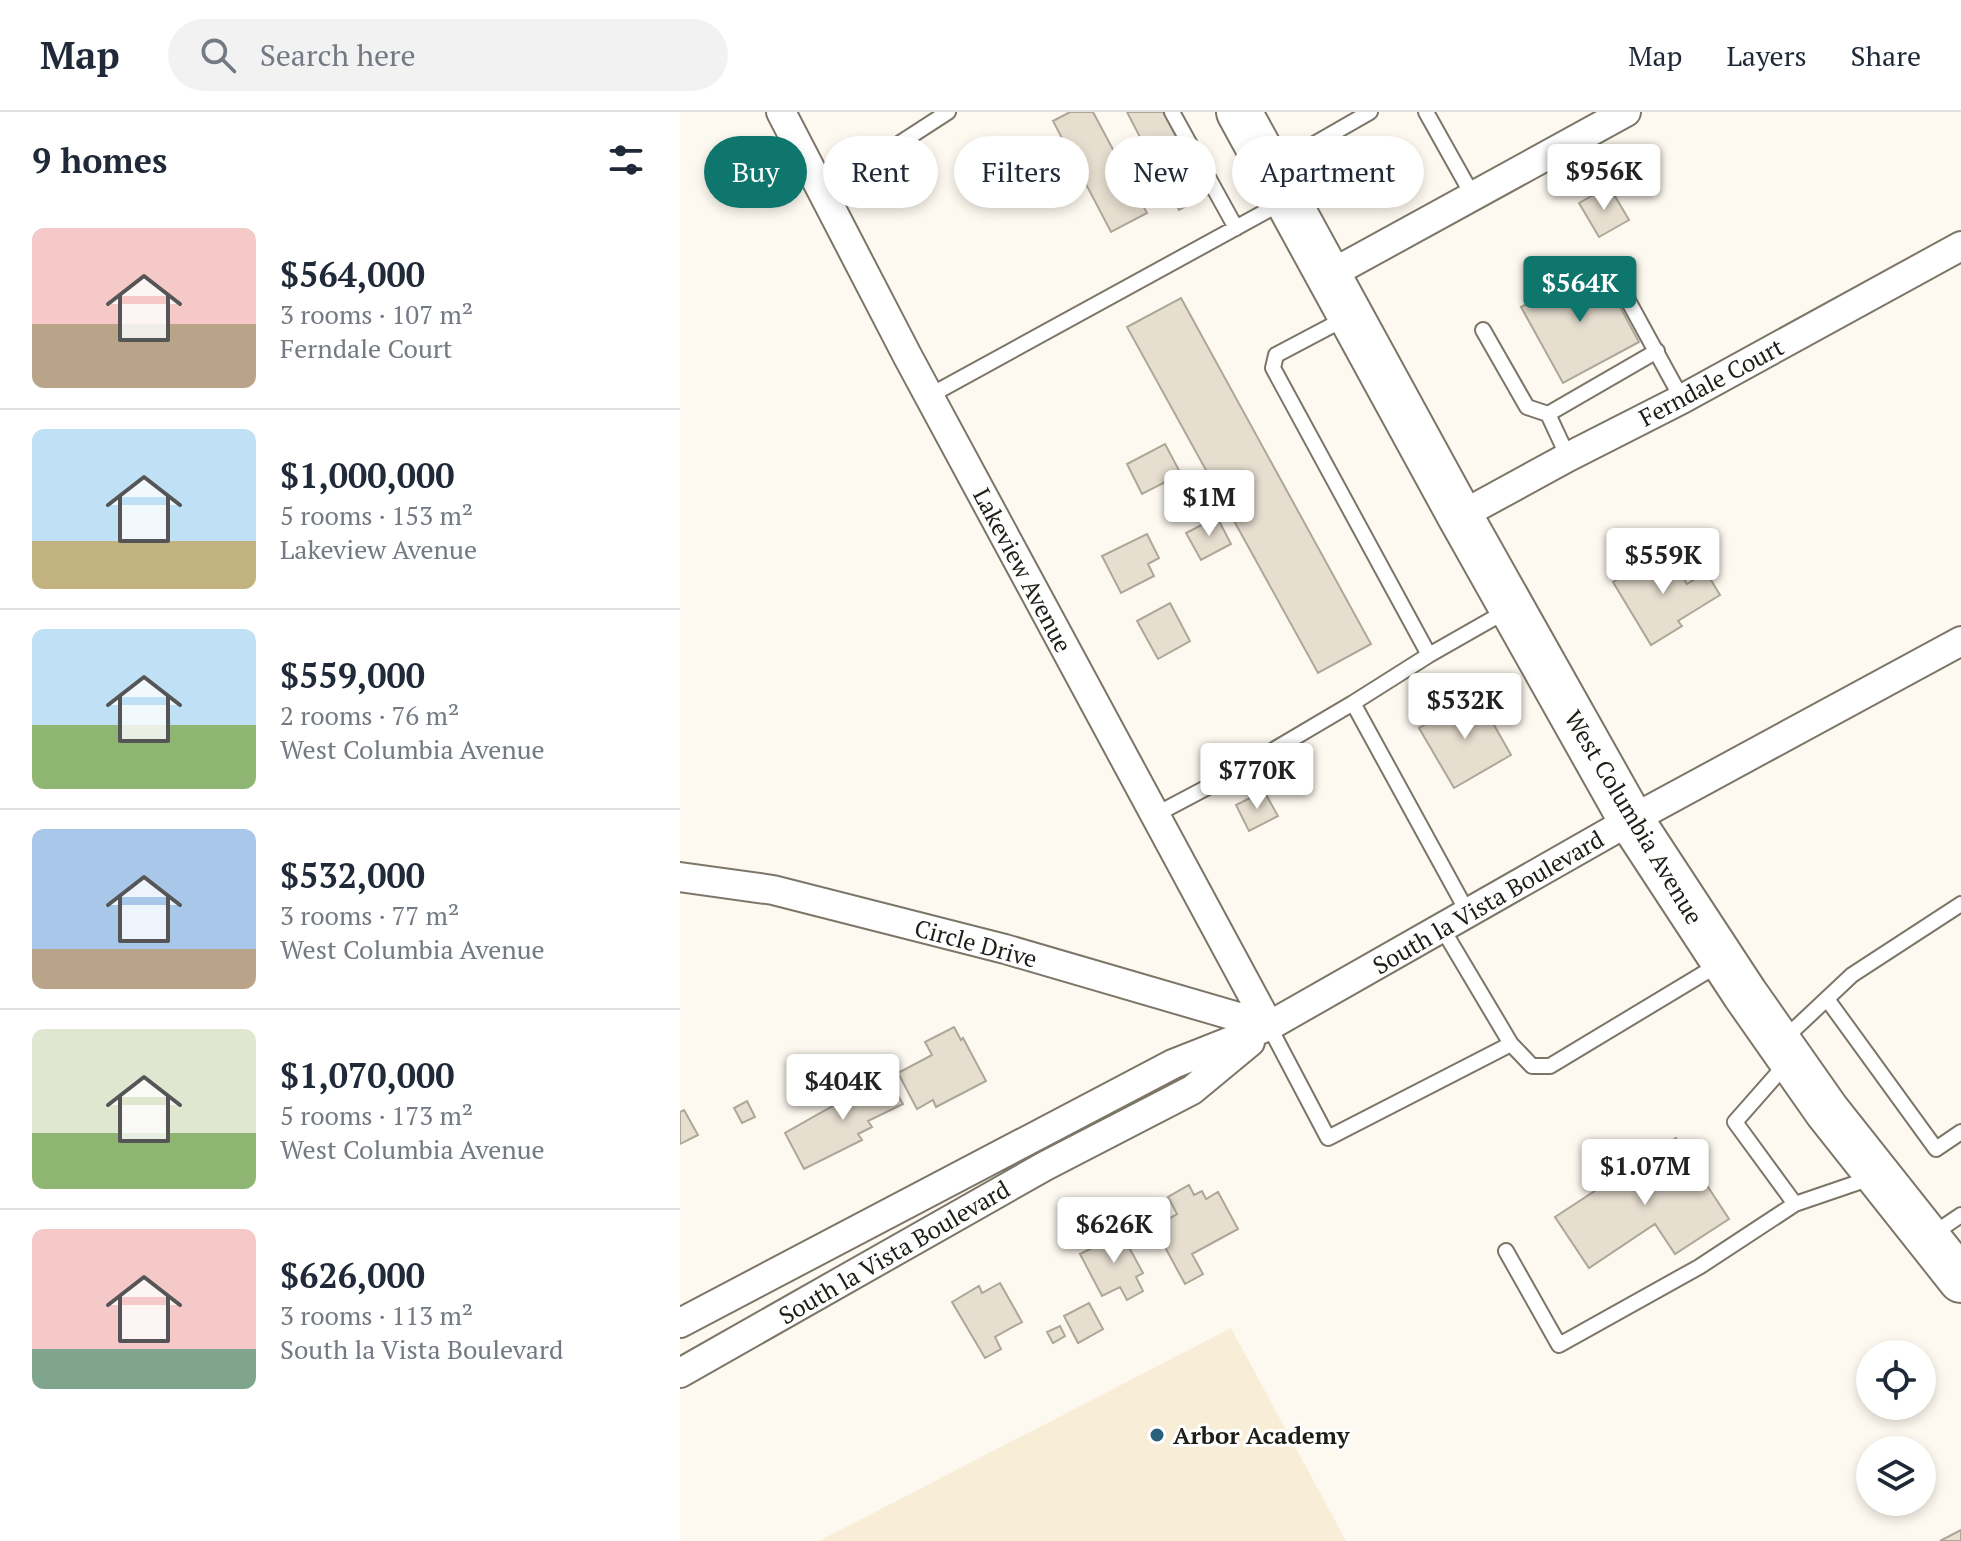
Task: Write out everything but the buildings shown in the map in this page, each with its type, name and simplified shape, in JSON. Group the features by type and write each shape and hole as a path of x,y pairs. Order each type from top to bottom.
{"main road":[{"name":"West Columbia Avenue","path":"1239,112 1252,136"},
{"name":"West Columbia Avenue","path":"1291,208 1631,820 1827,1111 1878,1176 1944,1227 1961,1280"}],"street":[{"name":"Lakeview Avenue","path":"781,112 823,193"},
{"path":"1329,275 1626,112"},
{"name":"Lakeview Avenue","path":"831,208 1269,1026"},
{"name":"Ferndale Court","path":"1460,516 1961,246"},
{"name":"South la Vista Boulevard","path":"680,1323 1173,1064 1269,1026 1631,820 1961,641"},
{"name":"Circle Drive","path":"680,877 789,894 1005,949 1269,1026"},
{"name":"South la Vista Boulevard","path":"680,1373 1045,1166 1192,1090 1269,1026"}],"lane":[{"path":"911,136 948,112"},
{"path":"1172,112 1236,228"},
{"path":"1334,112 1343,127"},
{"path":"1333,136 1370,112"},
{"path":"1426,112 1473,196"},
{"path":"929,396 1236,228 1256,208"},
{"path":"1613,273 1682,399"},
{"path":"1351,315 1276,355 1273,368 1429,655"},
{"path":"1483,330 1527,407 1548,414 1568,457"},
{"path":"1548,414 1657,351"},
{"path":"1155,815 1238,771 1512,608"},
{"path":"1353,703 1468,913"},
{"path":"1795,1204 1735,1122 1785,1051 1827,999 1852,975 1961,904"},
{"path":"1442,928 1511,1044 1532,1066 1550,1066 1724,961"},
{"path":"1827,999 1936,1149 1961,1132"},
{"path":"1269,1026 1328,1138 1511,1044"},
{"path":"1506,1251 1559,1345 1699,1267 1795,1204 1878,1176"}],"shaded area":[{"name":"Arbor Academy","path":"1231,1328 1346,1541 819,1541"}],"place":[{"name":"Arbor Academy","path":"1157,1435"}]}
